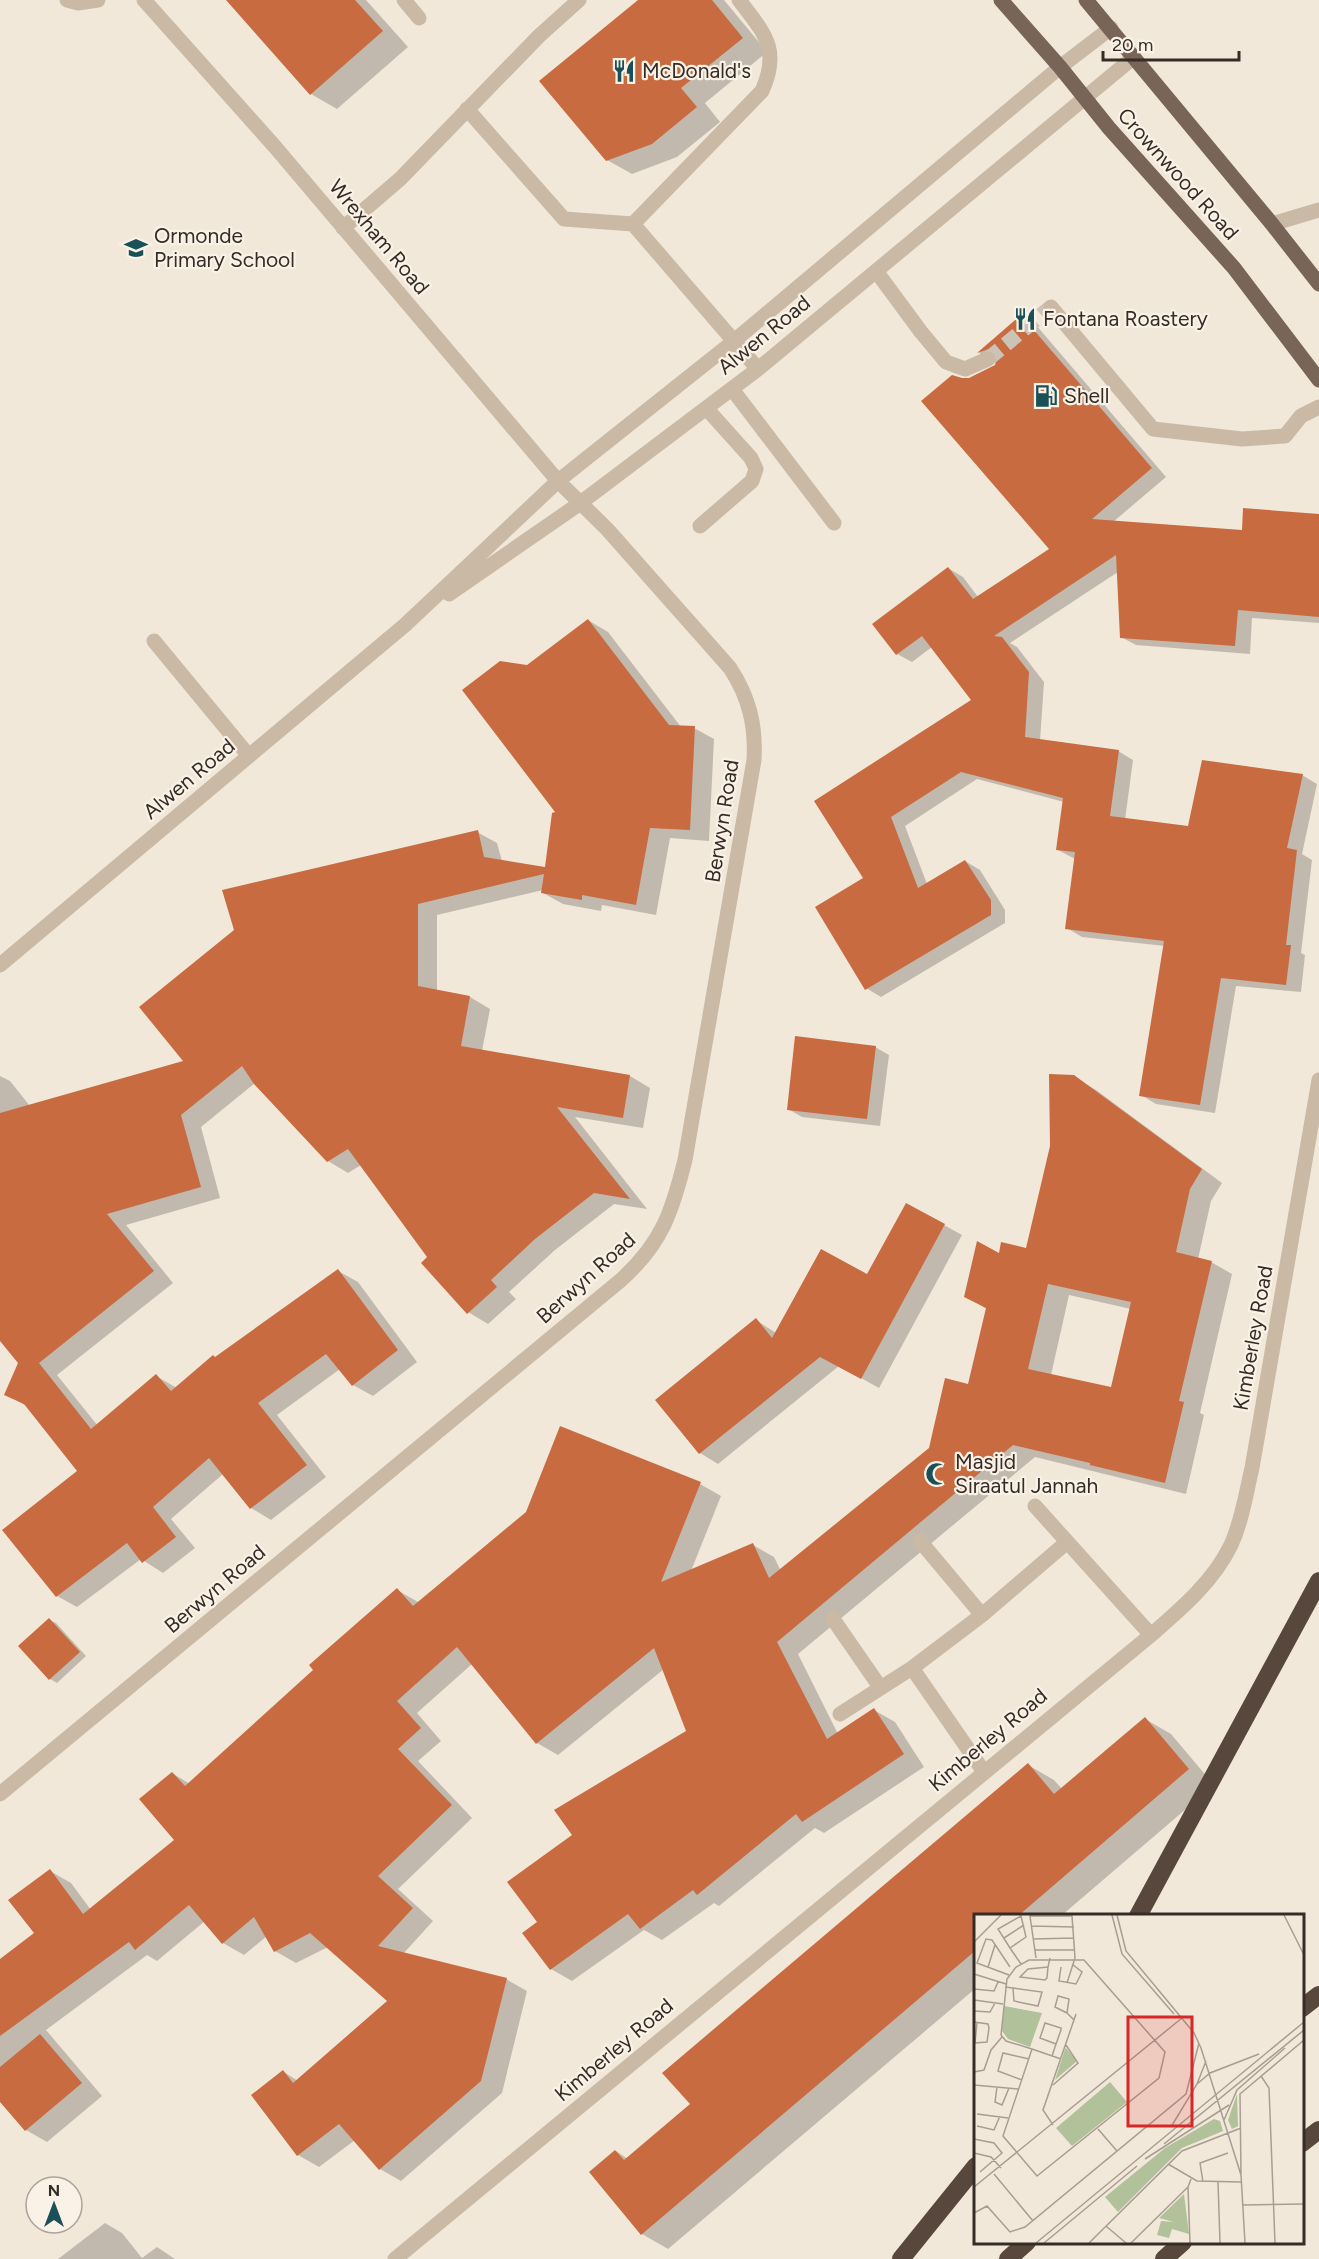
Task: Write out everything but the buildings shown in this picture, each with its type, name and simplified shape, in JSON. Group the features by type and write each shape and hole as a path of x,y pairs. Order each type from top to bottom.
{"highway":[{"path":"1139,1914 1319,1581"},
{"path":"1304,2006 1319,1995"},
{"path":"1304,2141 1319,2130"},
{"path":"901,2259 974,2167"},
{"path":"1008,2259 1025,2244"},
{"path":"1164,2259 1181,2244"}],"main road":[{"name":"Crownwood Road","path":"1001,0 1060,67 1108,128 1233,268 1319,380"},
{"name":"Crownwood Road","path":"1086,0 1319,284"}],"street":[{"path":"67,0 78,3 98,0"},
{"name":"Wrexham Road","path":"144,0 276,148 579,504"},
{"path":"404,0 419,18"},
{"path":"343,228 400,179 539,36 579,0"},
{"path":"633,224 762,91 772,61 768,42 740,0"},
{"name":"Alwen Road","path":"0,965 405,625 558,482 734,341 1060,67 1111,28"},
{"name":"Alwen Road","path":"405,625 579,504 758,369 1134,57"},
{"path":"467,109 564,219 633,224 758,369"},
{"path":"1272,224 1319,210"},
{"path":"876,271 946,362 965,369 988,359"},
{"path":"1051,308 1153,429 1242,439 1285,436 1301,416 1319,407"},
{"path":"732,389 834,523"},
{"path":"700,526 752,482 756,469 751,458 706,408"},
{"name":"Berwyn Road","path":"0,1794 621,1280 649,1252 670,1215 685,1160 754,760 753,723 745,694 730,668 607,529 579,504"},
{"path":"154,641 249,756"},
{"name":"Kimberley Road","path":"395,2259 1151,1635 1189,1602 1205,1584 1223,1560 1238,1527 1252,1468 1319,1080"},
{"path":"1035,1506 1151,1635"},
{"path":"920,1541 982,1615"},
{"path":"840,1713 912,1668 982,1615 1066,1543"},
{"path":"833,1619 880,1687"},
{"path":"912,1668 984,1772"}],"tunnel":[{"path":"988,359 1051,307"}],"place":[{"name":"McDonald's","path":"624,71"},
{"name":"Ormonde Primary School","path":"136,248"},
{"name":"Fontana Roastery","path":"1025,319"},
{"name":"Shell","path":"1046,396"},
{"name":"Masjid Siraatul Jannah","path":"937,1474"}]}
